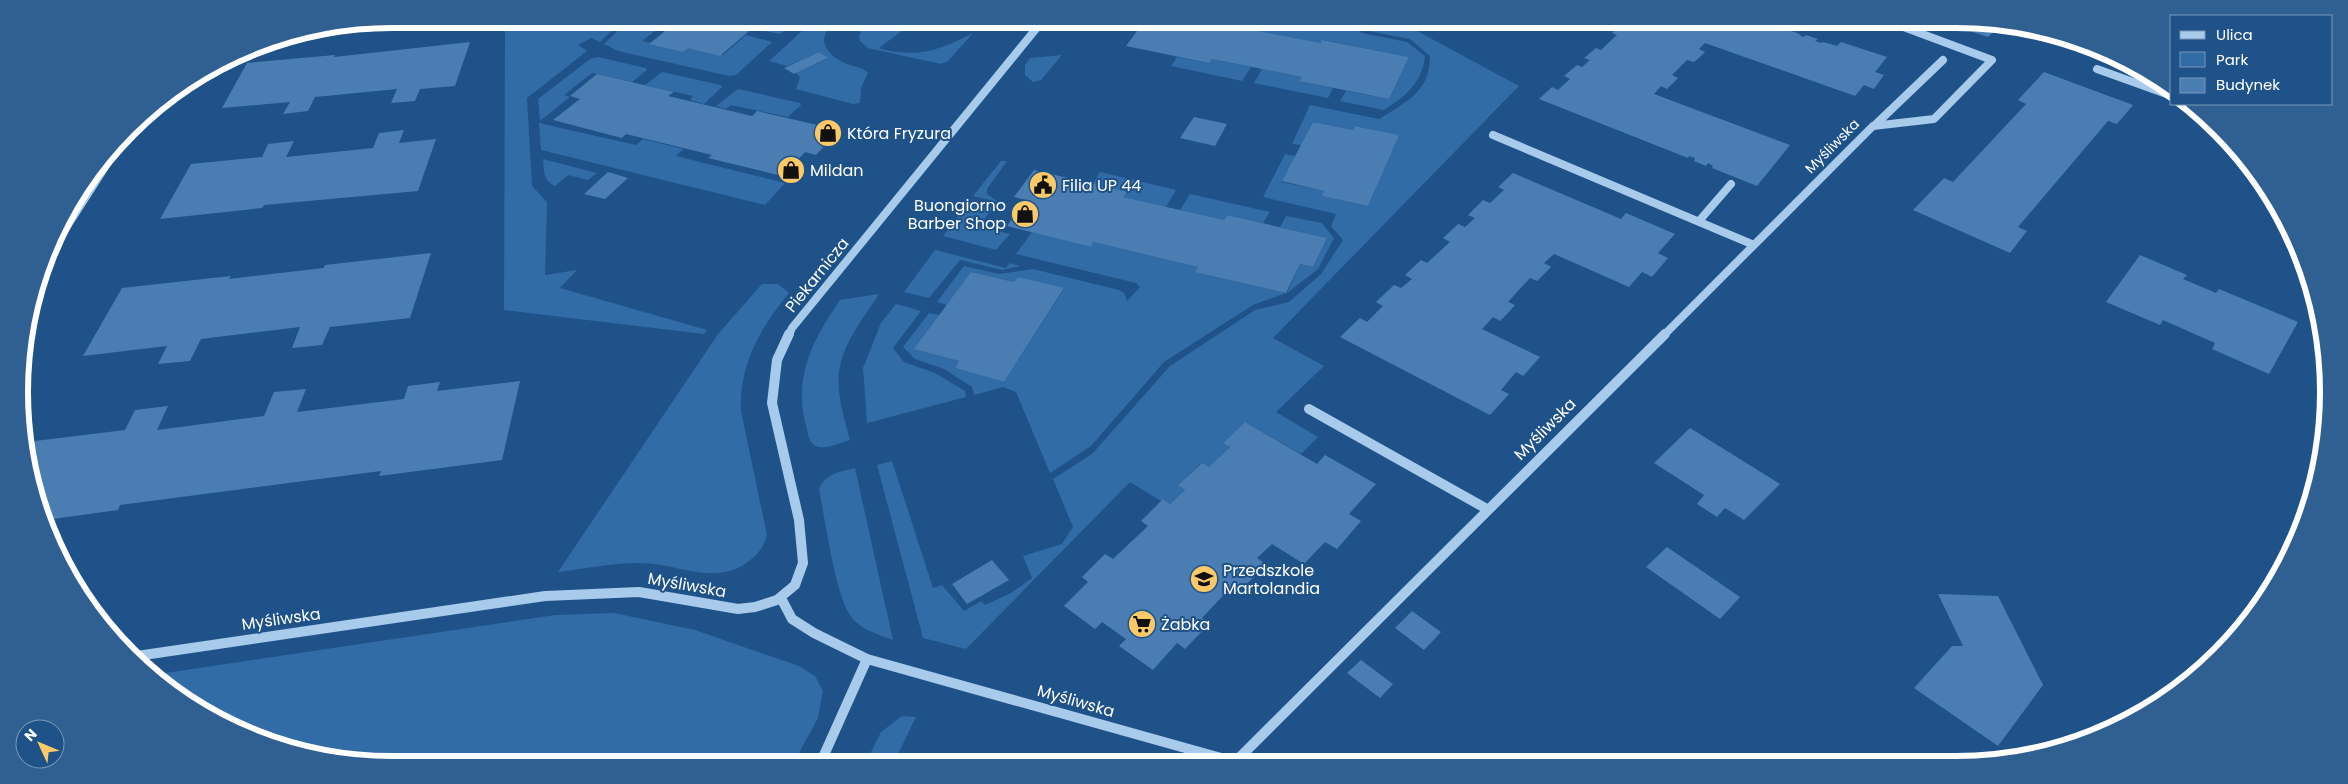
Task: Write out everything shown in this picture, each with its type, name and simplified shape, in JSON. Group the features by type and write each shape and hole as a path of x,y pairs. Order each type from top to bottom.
{"street":[{"name":"Piekarnicza","path":"781,598 799,580 804,560 800,529 771,406 779,355 792,328 1037,28"},
{"name":"Myśliwska","path":"1245,756 1487,509 1874,126 1934,119 1992,60 1906,28"},
{"path":"1874,126 1943,60"},
{"path":"2097,68 2165,93"},
{"path":"1493,135 1754,244"},
{"path":"70,222 103,170"},
{"path":"1699,221 1731,184"},
{"path":"1309,408 1487,509"},
{"name":"Myśliwska","path":"140,656 554,596 601,592 636,593 670,596 721,609 750,608 781,598 792,619 814,633 867,659 1213,756"},
{"path":"824,756 867,659"}],"green space":[{"path":"505,28 615,28 600,42 591,38 578,45 587,51 527,98 532,186 547,202 545,275 577,270 560,288 707,330 704,334 504,310"},
{"path":"621,28 659,28 642,41 682,50 687,47 723,55 746,35 772,42 736,75 729,76 618,51 604,44"},
{"path":"755,28 787,28 780,34"},
{"path":"811,28 829,28 824,40 830,53 838,60 861,68 868,73 861,88 860,103 853,104 796,89 800,77 796,73 827,59 819,52 787,66 769,61 801,32"},
{"path":"865,28 933,28 926,31 903,30 879,48 904,53 916,53 939,48 973,33 948,61 941,64 868,48 860,41 861,31"},
{"path":"1243,28 1355,28 1362,33 1407,42 1425,56 1420,74 1412,88 1384,110 1340,101 1346,91 1389,99 1409,57 1323,40 1321,43"},
{"path":"1361,28 1412,28 1519,86 1273,338 1324,366 1276,412 1318,437 1301,454 1245,422 1224,442 1230,447 1209,467 1201,463 1178,485 1185,490 1170,504 1163,499 1161,501 1130,482 966,649 923,638 877,465 892,461 933,588 942,585 964,611 981,601 985,605 1011,593 1032,578 1023,556 1062,544 1073,527 1053,479 1092,454 1170,366 1255,310 1289,302 1321,274 1343,240 1331,226 1336,214 1263,197 1285,154 1295,156 1282,182 1324,191 1322,196 1368,206 1398,135 1356,126 1353,130 1313,122 1301,145 1292,144 1310,105 1379,119 1415,95 1421,87 1426,79 1430,56 1410,39"},
{"path":"1062,55 1041,80 1033,82 1025,75 1025,65 1030,58"},
{"path":"598,57 646,68 647,70 632,82 592,73 564,95 570,97 540,121 538,99 590,59"},
{"path":"1177,57 1209,63 1212,59 1251,67 1242,81 1171,66"},
{"path":"1262,69 1302,77 1300,81 1333,88 1328,98 1254,83"},
{"path":"662,72 721,85 722,87 704,104 690,100 693,96 645,85"},
{"path":"738,89 800,103 801,105 788,117 731,105 726,109 716,106"},
{"path":"539,123 636,145 643,139 683,149 676,156 785,183 765,205 541,150"},
{"path":"543,159 597,173 588,180 568,175 555,186 546,178"},
{"path":"1001,161 1007,161 987,189 987,194 998,202 973,196"},
{"path":"1100,172 1176,190 1166,207 1123,197 1126,192 1093,184"},
{"path":"1190,194 1270,212 1263,223 1227,215 1224,220 1180,210"},
{"path":"969,201 993,208 979,226 1010,234 996,250 943,236"},
{"path":"1286,216 1322,223 1334,238 1318,269 1287,293 1300,264 1313,267 1327,238 1280,227"},
{"path":"1032,232 1091,247 1093,242 1198,267 1196,272 1286,293 1253,305 1164,362 1091,446 1050,473 1016,392 1003,387 974,395 972,387 944,369 915,359 903,347 929,313 939,315 915,349 959,361 955,368 1004,382 1064,289 1018,277 1014,282 971,272 947,305 937,302 964,266 999,274 1033,269 1119,290 1124,293 1127,301 1140,287 1136,283 1016,254"},
{"path":"935,250 1006,268 1010,263 1020,266 1002,270 960,260 929,298 904,292"},
{"path":"762,284 778,284 789,293 769,320 753,348 741,394 741,411 767,535 759,552 745,564 719,573 706,573 638,563 558,572 718,334"},
{"path":"879,294 846,347 840,366 839,394 850,440 828,447 816,446 811,442 808,434 802,391 808,359 814,344 840,300"},
{"path":"896,304 921,311 893,348 904,362 935,373 965,391 966,397 867,423 863,368 881,323"},
{"path":"855,468 893,640 870,631 854,620 845,604 835,573 819,489 830,476"},
{"path":"614,613 695,630 799,666 815,676 823,691 818,718 797,756 368,756 298,744 253,729 210,708 161,674 555,615"},
{"path":"902,716 916,717 897,756 869,756 881,732"}],"building":[{"path":"669,28 753,28 720,56 688,48 683,52 649,44"},
{"path":"1139,28 1243,28 1321,43 1322,40 1409,57 1389,99 1299,81 1302,77 1212,59 1209,63 1126,46"},
{"path":"1618,28 1782,28 1804,37 1806,35 1818,39 1815,41 1821,43 1837,46 1841,42 1887,57 1875,72 1884,75 1874,89 1864,85 1855,96 1705,43 1699,49 1705,52 1694,62 1687,60 1672,75 1678,78 1667,89 1661,86 1654,94 1790,145 1757,186 1712,168 1713,166 1708,163 1706,166 1694,161 1695,158 1689,156 1688,158 1539,99 1552,87 1558,90 1570,79 1564,76 1577,65 1582,67 1590,60 1584,58 1596,48 1601,50 1617,35 1612,33"},
{"path":"1961,28 1996,30 1988,37"},
{"path":"470,42 455,86 420,89 415,101 391,103 397,89 315,97 308,111 283,114 290,102 222,108 247,63 335,55 334,57"},
{"path":"819,52 828,58 794,74 784,68"},
{"path":"2044,72 2133,105 2117,124 2108,121 2018,227 2027,231 2010,253 1913,210 1944,178 1953,182 2026,104 2018,100"},
{"path":"597,74 674,92 668,96 752,116 757,111 839,130 816,155 805,152 782,176 708,158 712,155 626,134 622,138 553,120 580,99 570,96"},
{"path":"1194,117 1227,124 1215,146 1180,138"},
{"path":"1313,122 1353,130 1355,126 1399,135 1368,206 1322,196 1324,191 1282,181"},
{"path":"404,130 399,143 436,139 418,191 264,205 262,208 160,219 191,164 262,157 268,144 294,141 286,157 373,148 379,133"},
{"path":"1034,170 1127,192 1123,197 1224,220 1227,215 1327,238 1313,267 1300,264 1286,293 1195,272 1198,267 1093,242 1091,247 1007,226 1026,200 1014,197"},
{"path":"608,172 628,178 605,199 584,194"},
{"path":"1513,173 1621,219 1626,213 1675,234 1658,253 1668,258 1652,277 1642,272 1629,287 1554,254 1544,263 1551,267 1537,281 1530,278 1508,302 1515,305 1500,321 1493,317 1482,329 1540,357 1523,376 1516,372 1501,390 1509,394 1490,415 1340,337 1360,318 1367,322 1383,306 1376,302 1394,285 1401,288 1412,279 1405,275 1421,260 1427,263 1450,242 1443,238 1458,224 1465,227 1475,218 1468,215 1483,200 1490,203 1504,190 1498,187"},
{"path":"431,253 410,318 330,327 322,345 292,348 300,327 201,339 190,361 158,364 167,346 83,356 122,288 231,276 229,279 324,268 325,265"},
{"path":"2140,255 2187,275 2183,279 2216,293 2219,289 2298,322 2269,374 2212,349 2215,343 2163,320 2160,325 2106,302"},
{"path":"971,272 1014,282 1018,277 1064,288 1004,382 955,368 959,361 914,349"},
{"path":"520,381 502,460 379,476 381,471 120,505 118,510 51,519 40,486 32,446 35,441 125,430 135,410 168,406 157,430 264,416 274,392 306,389 297,412 404,399 408,386 440,382 437,391"},
{"path":"1245,422 1317,464 1325,455 1376,484 1349,514 1361,521 1337,549 1325,542 1304,564 1272,544 1257,558 1266,564 1243,588 1235,583 1202,618 1210,623 1185,649 1177,643 1153,670 1119,646 1126,639 1102,622 1095,629 1064,606 1088,582 1082,577 1105,554 1113,559 1148,526 1141,521 1163,499 1170,504 1185,490 1178,485 1202,463 1209,467 1230,447 1223,443"},
{"path":"1690,428 1780,484 1744,520 1725,508 1717,517 1697,504 1704,495 1654,463"},
{"path":"1667,547 1740,597 1720,619 1646,567"},
{"path":"992,560 1009,580 967,604 952,584"},
{"path":"1938,594 1998,596 2043,685 1998,746 1914,688 1952,646 1963,646"},
{"path":"1412,611 1441,632 1424,650 1395,628"},
{"path":"1361,660 1393,684 1380,698 1347,673"}],"place":[{"name":"Która Fryzura","path":"828,133"},
{"name":"Mildan","path":"791,170"},
{"name":"Filia UP 44","path":"1043,185"},
{"name":"Buongiorno Barber Shop","path":"1025,214"},
{"name":"Przedszkole Martolandia","path":"1204,579"},
{"name":"Żabka","path":"1142,624"}]}
